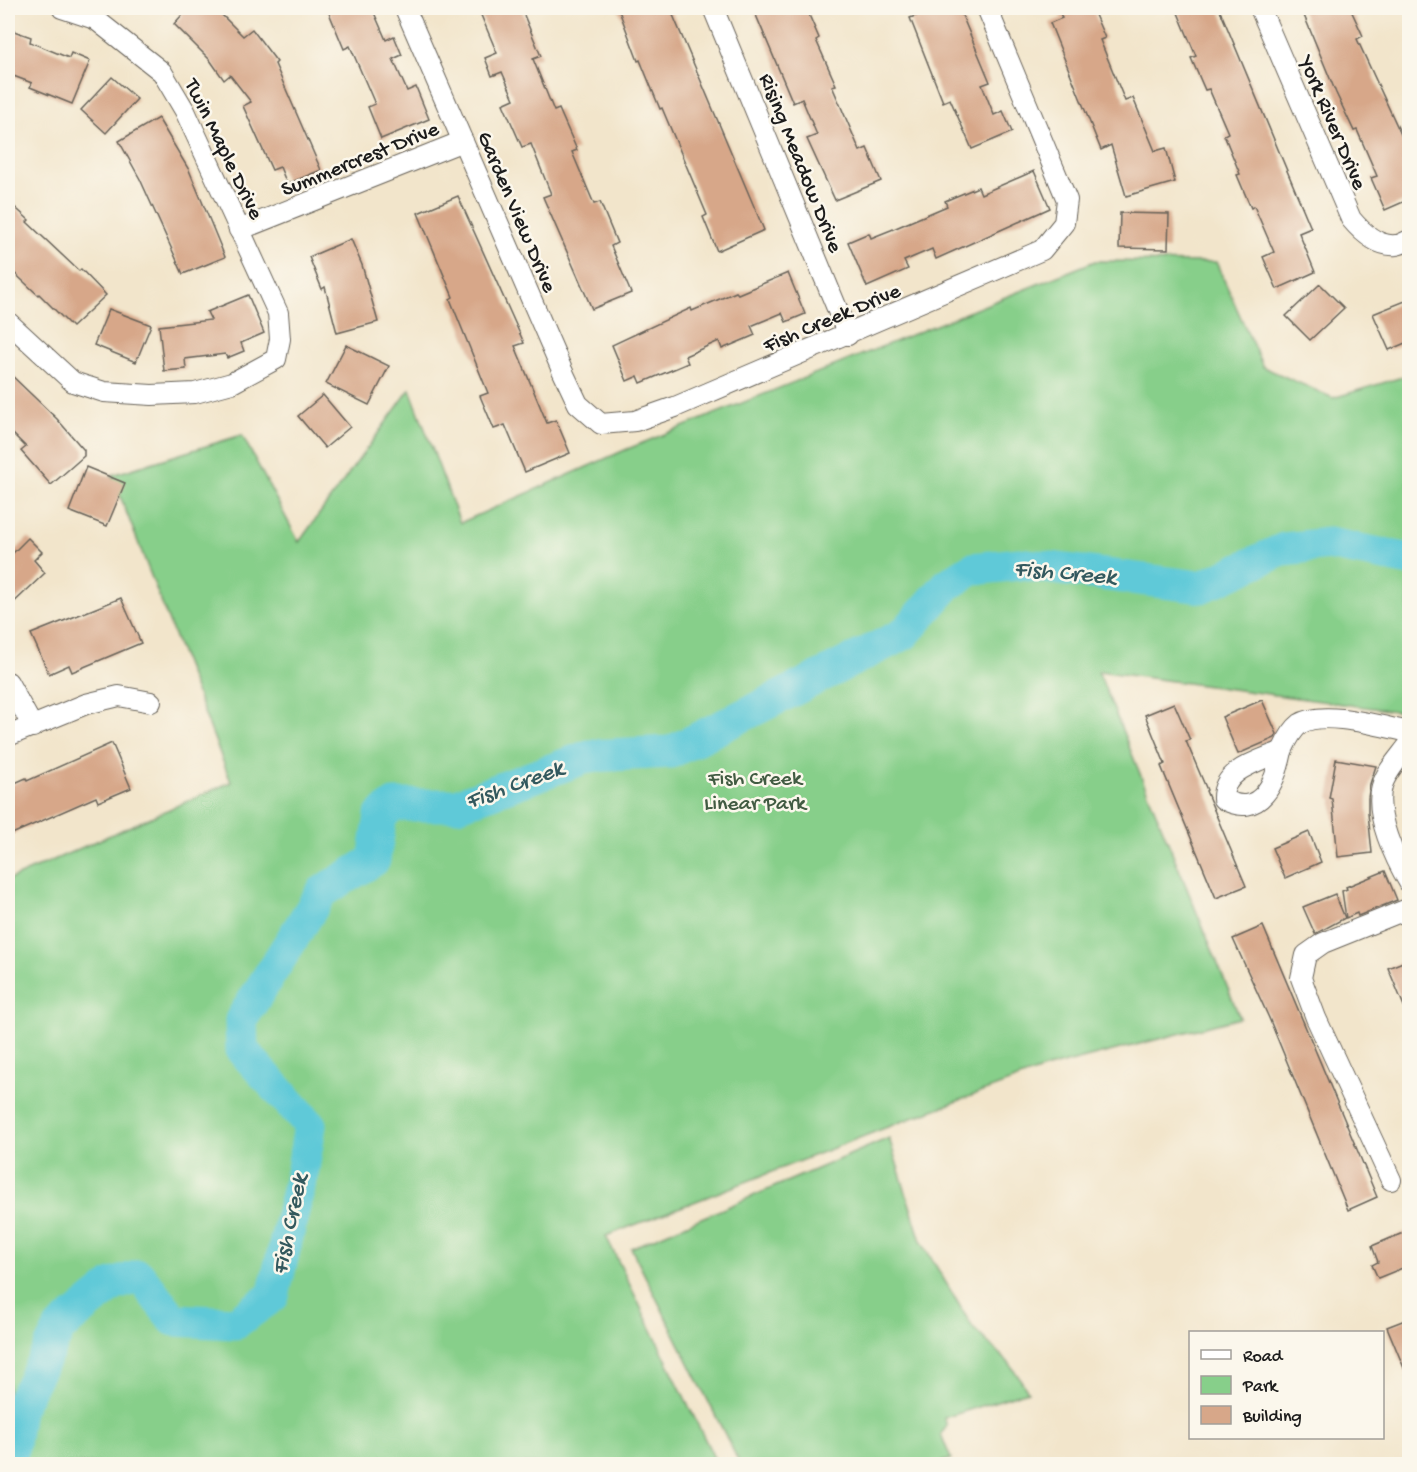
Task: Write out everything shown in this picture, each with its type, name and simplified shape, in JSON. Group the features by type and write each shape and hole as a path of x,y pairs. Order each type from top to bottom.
{"street":[{"name":"Twin Maple Drive","path":"8,322 73,382 104,392 152,395 195,393 232,383 276,359 280,339 278,313 185,111 162,72 95,19 62,8"},
{"name":"Garden View Drive","path":"405,8 578,404 601,424"},
{"name":"Rising Meadow Drive","path":"713,8 848,335"},
{"name":"Fish Creek Drive","path":"601,424 635,421 675,407 848,335 1042,250 1064,223 1068,200 987,8"},
{"name":"York River Drive","path":"1260,8 1351,219 1363,233 1381,242 1396,245 1410,240"},
{"name":"Summercrest Drive","path":"239,230 463,141"},
{"path":"8,682 33,727"},
{"path":"8,736 86,704 119,696 151,702"},
{"path":"1282,751 1298,725 1308,720 1328,718 1410,732"},
{"path":"1410,742 1382,787 1381,806 1386,834 1410,884"},
{"path":"1391,1180 1316,1018 1301,978 1306,956 1323,943 1410,908"}],"green space":[{"name":"Fish Creek Linear Park","path":"1095,261 1216,262 1263,367 1333,398 1409,375 1409,713 1098,671 1240,1018 1047,1068 606,1236 717,1464 8,1464 8,880 231,782 112,475 242,435 299,542 410,389 460,523 625,450"},
{"path":"889,1138 921,1241 973,1328 1010,1364 1028,1391 944,1418 947,1426 941,1434 951,1459 936,1464 740,1464 631,1248"}],"building":[{"path":"172,8 215,8 243,36 252,29 277,62 275,64 321,170 287,184 280,167 272,170 243,106 251,102 230,75 224,80 210,60 174,24 182,15"},
{"path":"327,8 372,8 386,40 394,36 402,55 393,59 407,91 416,87 429,119 381,139 368,107 375,104 350,46 344,49"},
{"path":"478,8 521,8 541,56 533,59 554,111 559,109 577,150 572,152 594,204 600,202 617,243 611,246 631,293 592,309 543,197 551,194 531,144 522,147 503,104 514,99 502,72 492,76 485,58 497,53"},
{"path":"618,8 670,8 764,230 717,251 703,217 707,215 662,108 660,109 640,60 638,61"},
{"path":"753,8 806,8 819,38 816,40 836,85 832,86 860,151 867,148 881,181 835,200 807,139 817,135 802,99 793,103"},
{"path":"936,8 959,8 990,82 982,85 994,115 1003,111 1012,132 972,149 950,99 943,102 910,18"},
{"path":"1058,8 1092,8 1105,38 1100,40 1125,101 1133,98 1155,151 1166,148 1175,182 1126,196 1111,145 1101,150 1050,23 1062,18"},
{"path":"1176,8 1219,8 1311,228 1299,233 1315,272 1277,289 1263,257 1274,252 1254,206 1251,208 1237,175 1240,174 1224,135 1228,133 1209,89 1205,90 1191,58 1196,56"},
{"path":"1301,8 1350,8 1363,36 1357,39 1410,154 1410,199 1385,210 1371,178 1377,176 1357,130 1354,131 1336,93"},
{"path":"11,30 31,37 30,42 69,58 71,53 90,61 72,104 30,87 32,83 8,74 8,39"},
{"path":"112,77 137,99 106,133 81,110"},
{"path":"158,118 189,170 225,257 183,274 140,179 119,141"},
{"path":"1034,171 1050,208 936,259 932,249 904,261 908,269 867,287 848,242 869,233 871,238 891,230 947,206 945,201 978,187 981,194"},
{"path":"458,196 524,343 515,346 547,423 556,420 570,453 525,472 505,425 494,429 480,396 488,393 450,299 453,297 418,213"},
{"path":"8,201 29,220 27,222 79,271 81,269 106,295 72,327 8,267"},
{"path":"1120,213 1169,214 1168,249 1119,248"},
{"path":"351,239 362,265 378,322 337,333 325,287 322,289 309,257"},
{"path":"788,273 805,314 786,322 782,313 751,326 755,335 722,349 719,341 685,356 688,363 641,383 638,376 627,381 612,345 691,308 692,311"},
{"path":"1320,284 1344,308 1310,340 1286,316"},
{"path":"248,295 264,333 241,343 244,351 227,358 225,354 185,359 186,369 164,371 159,326 211,320 207,312"},
{"path":"1410,299 1410,341 1389,350 1373,314"},
{"path":"109,309 151,325 136,362 94,345"},
{"path":"346,345 389,366 369,405 326,384"},
{"path":"8,372 57,419 84,450 84,456 51,485 21,451 26,447 8,429"},
{"path":"323,395 350,427 325,448 298,416"},
{"path":"86,467 125,483 107,526 69,511"},
{"path":"28,538 42,552 34,560 45,573 8,608 8,558"},
{"path":"121,598 141,643 72,672 69,665 49,674 31,634"},
{"path":"1262,700 1277,734 1275,738 1238,754 1222,717"},
{"path":"1174,703 1190,740 1186,741 1246,886 1216,898 1161,766 1165,764 1145,715"},
{"path":"112,743 131,788 98,802 96,797 12,834 8,823 8,786 26,778 27,781"},
{"path":"1336,759 1376,766 1368,798 1372,853 1338,857 1332,799 1329,798"},
{"path":"1309,832 1321,862 1285,878 1272,848"},
{"path":"1385,871 1397,900 1358,916 1357,913 1346,918 1342,891 1347,889 1346,887"},
{"path":"1335,894 1345,918 1315,934 1303,907"},
{"path":"1263,926 1377,1197 1348,1210 1269,1018 1233,939"},
{"path":"1410,959 1410,1018 1409,1018 1388,968"},
{"path":"1410,1230 1410,1265 1378,1278 1372,1265 1378,1262 1372,1246"},
{"path":"1410,1318 1410,1380 1409,1380 1387,1327"}],"waterway":[{"name":"Fish Creek","path":"10,1464 18,1410 60,1328 113,1285 140,1276 174,1320 235,1323 273,1296 303,1169 310,1125 242,1050 241,1020 322,892 374,860 381,815 394,805 457,805 589,756 671,752 904,634 947,585 972,569 1020,564 1201,587 1284,549 1329,544 1410,560"}]}
